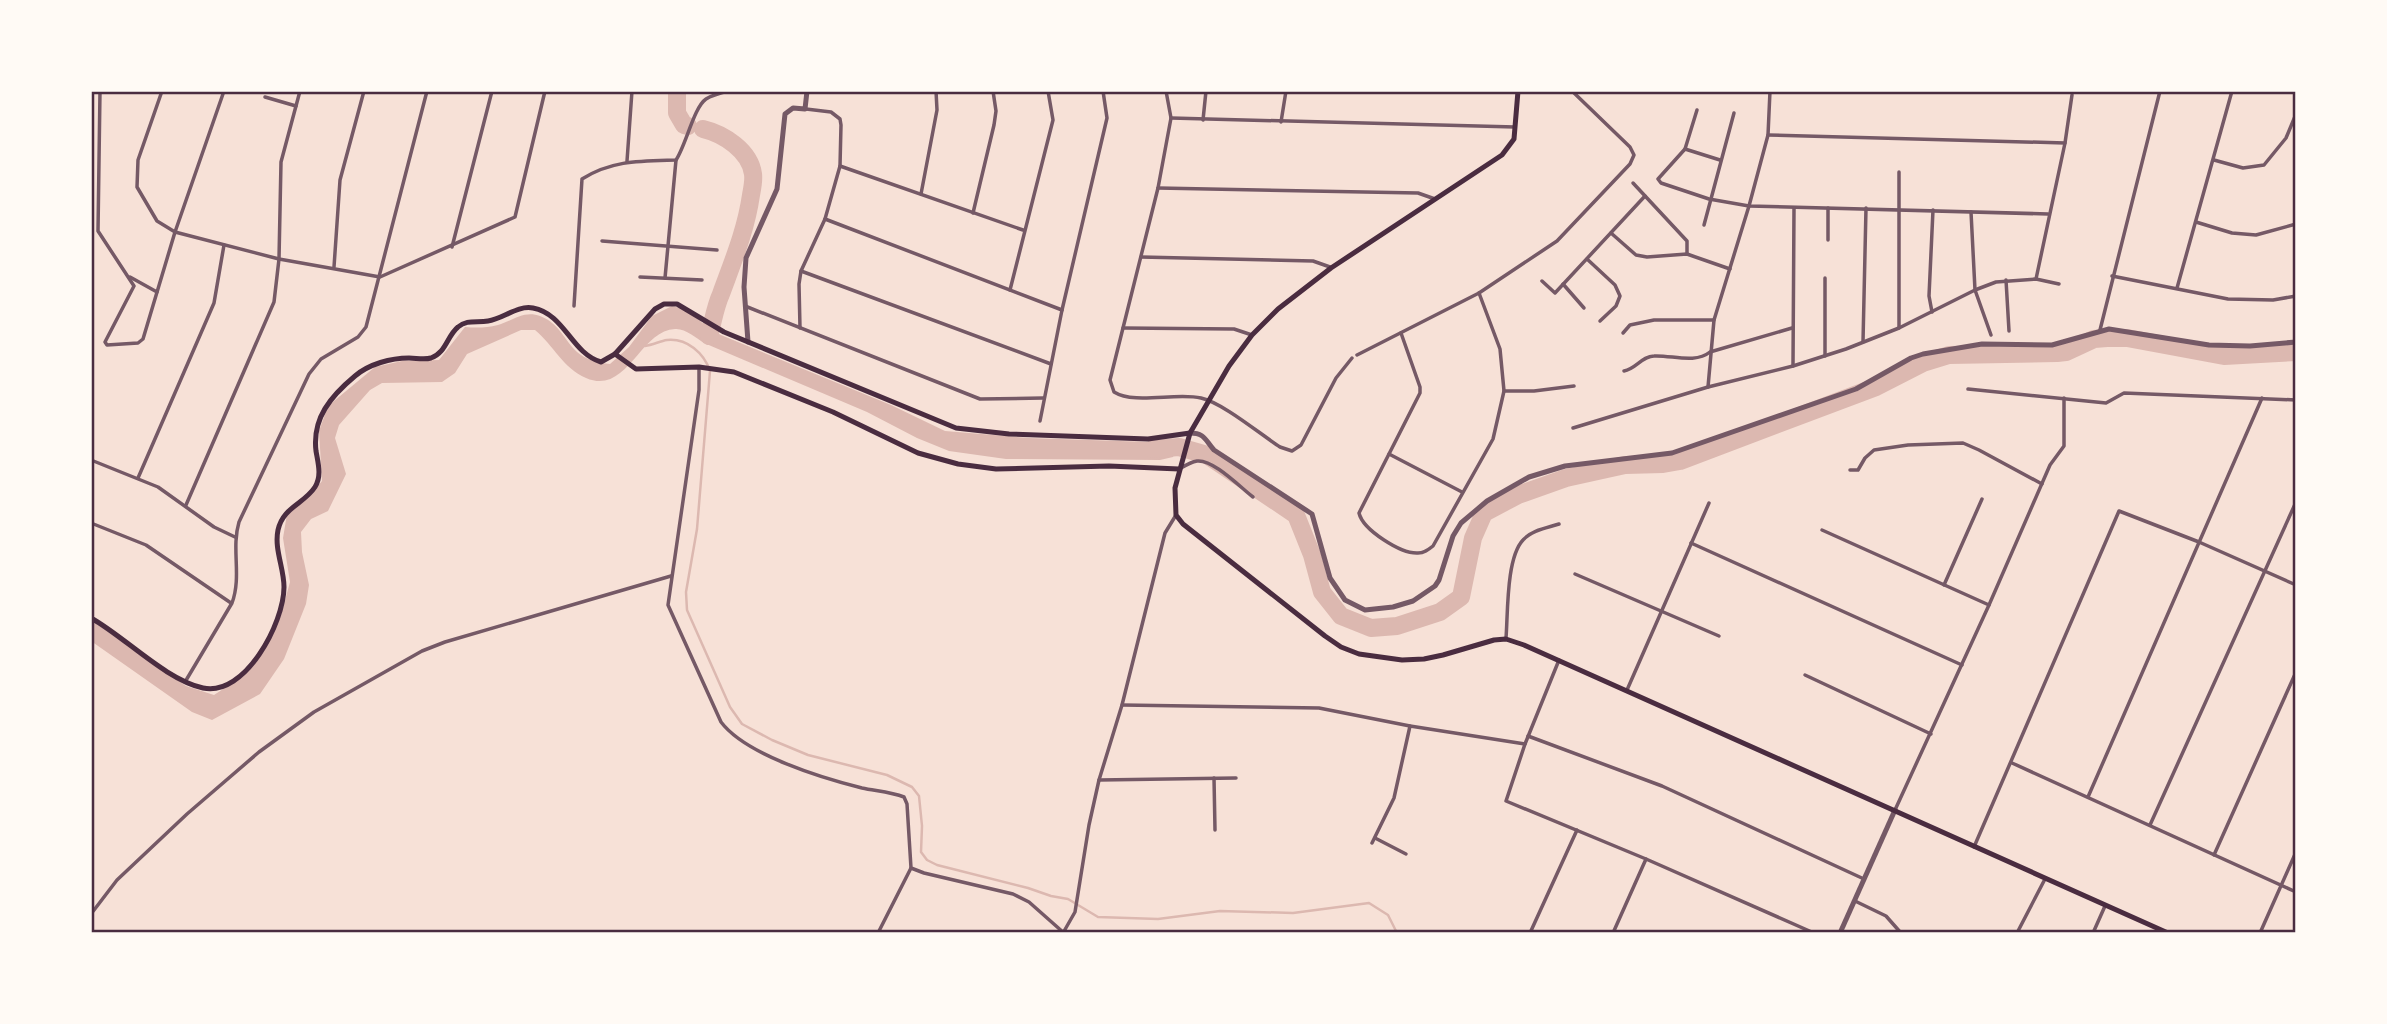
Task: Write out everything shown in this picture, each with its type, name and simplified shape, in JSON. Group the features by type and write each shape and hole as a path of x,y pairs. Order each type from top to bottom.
{"main road":[{"path":"1518,91 1514,139 1502,155 1331,268 1278,309 1252,335 1190,432 1175,488 1176,515 1193,533 1341,647 1359,654 1402,660 1424,659 1494,639 1506,639 1559,660 2165,932"},
{"path":"91,618 185,682 211,689 228,685 250,668 265,643 282,604 284,587 278,544 280,523 292,506 314,488 319,478 315,435 317,424 327,404 365,369 391,360 432,358 444,347 460,324 489,321 527,307 548,312 583,352 604,362 616,355 650,313 659,306 670,303 677,304 714,327 748,342 956,428 1009,434 1148,439 1190,432"},
{"path":"616,355 630,366 645,370 719,368 833,412 918,453 958,464 996,469 1109,466 1179,469"}],"street":[{"path":"100,91 98,231 134,289 105,344 141,342 175,232 224,91"},
{"path":"162,91 138,160 137,187 157,221 175,232 279,259 380,277 515,217 545,91"},
{"path":"186,505 274,302 279,259 281,162 300,91"},
{"path":"334,267 340,180 364,91"},
{"path":"185,682 237,591 235,537 262,472 309,374 328,354 363,332 380,277 427,91"},
{"path":"452,247 492,91"},
{"path":"627,161 632,91"},
{"path":"665,278 676,160 687,140 698,108 704,100 727,91"},
{"path":"805,109 807,91"},
{"path":"921,194 937,110 936,91"},
{"path":"974,213 994,125 996,111 992,91"},
{"path":"1010,290 1053,120 1048,91"},
{"path":"1040,421 1062,310 1107,118 1103,91"},
{"path":"1166,91 1171,118 1158,188 1110,380 1114,392 1127,397 1188,396 1208,400 1280,447 1292,451 1301,445 1336,378 1352,358"},
{"path":"1203,120 1206,91"},
{"path":"1281,122 1286,91"},
{"path":"1357,355 1479,293 1557,241 1633,160 1630,147 1572,91"},
{"path":"1708,387 1714,320 1768,135 1770,91"},
{"path":"2100,330 2160,91"},
{"path":"2177,288 2232,91"},
{"path":"2036,279 2065,143 2072,95"},
{"path":"265,97 296,106"},
{"path":"748,342 746,258 777,189 784,118 789,110 805,109 831,113 840,119 840,166 825,219 801,271 800,328"},
{"path":"1697,110 1685,149 1658,179 1661,183 1709,199 1749,206 1794,208 2048,214"},
{"path":"1704,225 1734,113"},
{"path":"2214,160 2243,168 2263,165 2286,138 2296,114"},
{"path":"1171,118 1516,127"},
{"path":"1768,135 2065,143"},
{"path":"1685,149 1720,160"},
{"path":"574,306 582,179 606,166 627,161 676,160"},
{"path":"840,166 1024,231"},
{"path":"1899,172 1899,328"},
{"path":"1633,183 1687,241 1687,254"},
{"path":"1158,188 1418,192 1436,199"},
{"path":"1542,281 1555,293 1645,195"},
{"path":"1793,366 1794,208"},
{"path":"1828,208 1828,240"},
{"path":"1863,342 1866,208"},
{"path":"1932,312 1929,296 1933,210"},
{"path":"1971,212 1975,290 1991,335"},
{"path":"825,219 1062,310"},
{"path":"2196,222 2232,233 2256,235 2296,224"},
{"path":"1611,233 1636,255 1647,257 1687,254 1730,269"},
{"path":"602,241 717,250"},
{"path":"138,478 214,303 224,245"},
{"path":"1141,257 1313,261 1331,268"},
{"path":"1587,259 1615,285 1620,296 1616,306 1600,321"},
{"path":"801,271 1051,364"},
{"path":"128,276 158,292"},
{"path":"2112,276 2228,299 2255,301 2296,296"},
{"path":"640,277 702,280"},
{"path":"1825,278 1825,356"},
{"path":"1573,428 1708,387 1825,356 1899,328 1975,290 2006,280 2036,279 2059,284"},
{"path":"2006,280 2009,331"},
{"path":"1563,285 1584,308"},
{"path":"1401,333 1420,393 1359,513 1363,523 1382,539 1416,554 1428,550 1437,538 1496,431 1504,391 1500,349 1479,293"},
{"path":"746,306 980,399 1044,398"},
{"path":"1623,333 1630,325 1654,320 1714,320"},
{"path":"1123,328 1234,329 1252,335"},
{"path":"1624,371 1634,369 1650,356 1696,358 1793,328"},
{"path":"1190,432 1206,437 1214,450 1312,514 1335,589 1345,600 1359,607 1377,610 1404,604 1427,593 1439,580 1450,545 1461,523 1486,501 1529,477 1554,467 1672,453 1856,389 1923,354 1982,344 2052,345 2100,330 2118,330 2209,345 2250,346 2296,342"},
{"path":"701,367 668,605 724,726 763,753 781,761 835,781 904,797 907,804 911,868 878,933"},
{"path":"1504,391 1534,391 1574,386"},
{"path":"1968,389 2106,402 2124,393 2296,400"},
{"path":"1840,933 2052,460 2064,446 2064,398"},
{"path":"2088,797 2262,398"},
{"path":"1850,470 1858,470 1874,450 1956,443 1979,450 2042,484"},
{"path":"1389,454 1462,492"},
{"path":"91,460 158,487 214,527 235,537"},
{"path":"1179,469 1194,462 1206,462 1253,497"},
{"path":"1944,585 1982,499"},
{"path":"2150,825 2296,502"},
{"path":"1626,690 1709,503"},
{"path":"1974,847 2119,511 2199,542 2296,585"},
{"path":"911,868 1013,894 1029,902 1064,933 1075,912 1099,780 1122,705 1165,533 1176,515"},
{"path":"91,523 146,545 232,603"},
{"path":"1506,639 1514,554 1522,540 1532,532 1559,524"},
{"path":"1822,530 1989,605"},
{"path":"1691,543 1962,665"},
{"path":"1575,574 1719,636"},
{"path":"91,914 117,880 187,814 259,752 314,712 358,690 422,651 445,642 671,576"},
{"path":"1559,660 1528,736 1506,801 1577,829 1814,933"},
{"path":"2214,855 2296,671"},
{"path":"1805,675 1931,734"},
{"path":"1122,705 1319,708 1525,744"},
{"path":"1372,843 1394,798 1410,726"},
{"path":"1528,736 1662,786 1864,880"},
{"path":"2012,763 2296,891"},
{"path":"1214,778 1214,830"},
{"path":"1099,780 1237,778"},
{"path":"1530,933 1577,829"},
{"path":"1375,838 1406,854"},
{"path":"2260,933 2296,852"},
{"path":"1613,933 1646,859"},
{"path":"2017,933 2046,878"},
{"path":"1854,901 1886,916 1901,933"},
{"path":"2093,933 2106,904"}],"shaded area":[{"path":"672,306 688,310 708,328 721,335 891,405 945,431 1029,438 1178,442 1173,457 1160,460 1006,459 949,451 867,412 704,343 683,330 663,332 623,371 600,381 586,378 571,369 535,330 521,330 467,354 455,373 442,382 382,383 370,390 339,425 335,438 346,474 328,511 311,519 301,532 309,585 306,604 284,659 260,694 212,720 192,712 91,641 91,620 186,686 214,695 243,676 281,615 290,582 283,538 287,514 322,481 319,431 328,406 375,367 402,361 439,360 465,327 494,326 529,314 550,321 575,350 584,356 610,364 629,347 652,316"}],"waterway":[{"path":"677,91 677,113 684,125 688,126"},
{"path":"703,129 735,145 747,158 753,177 749,208 709,336"},
{"path":"1153,449 1179,447 1207,455 1296,515 1312,555 1322,592 1341,616 1371,628 1397,626 1440,612 1461,597 1473,538 1484,513 1518,495 1566,478 1625,465 1680,461 1876,387 1923,363 1949,355 2057,353 2066,352 2094,339 2107,338 2127,338 2224,356 2296,352"},
{"path":"645,346 667,340 681,341 704,358 710,371 697,529 686,592 687,610 730,707 742,724 808,755 887,775 912,787 919,796 921,852 927,860 937,865 1068,899 1098,917 1158,919 1220,911 1293,913 1369,903 1388,915 1397,933"}]}
